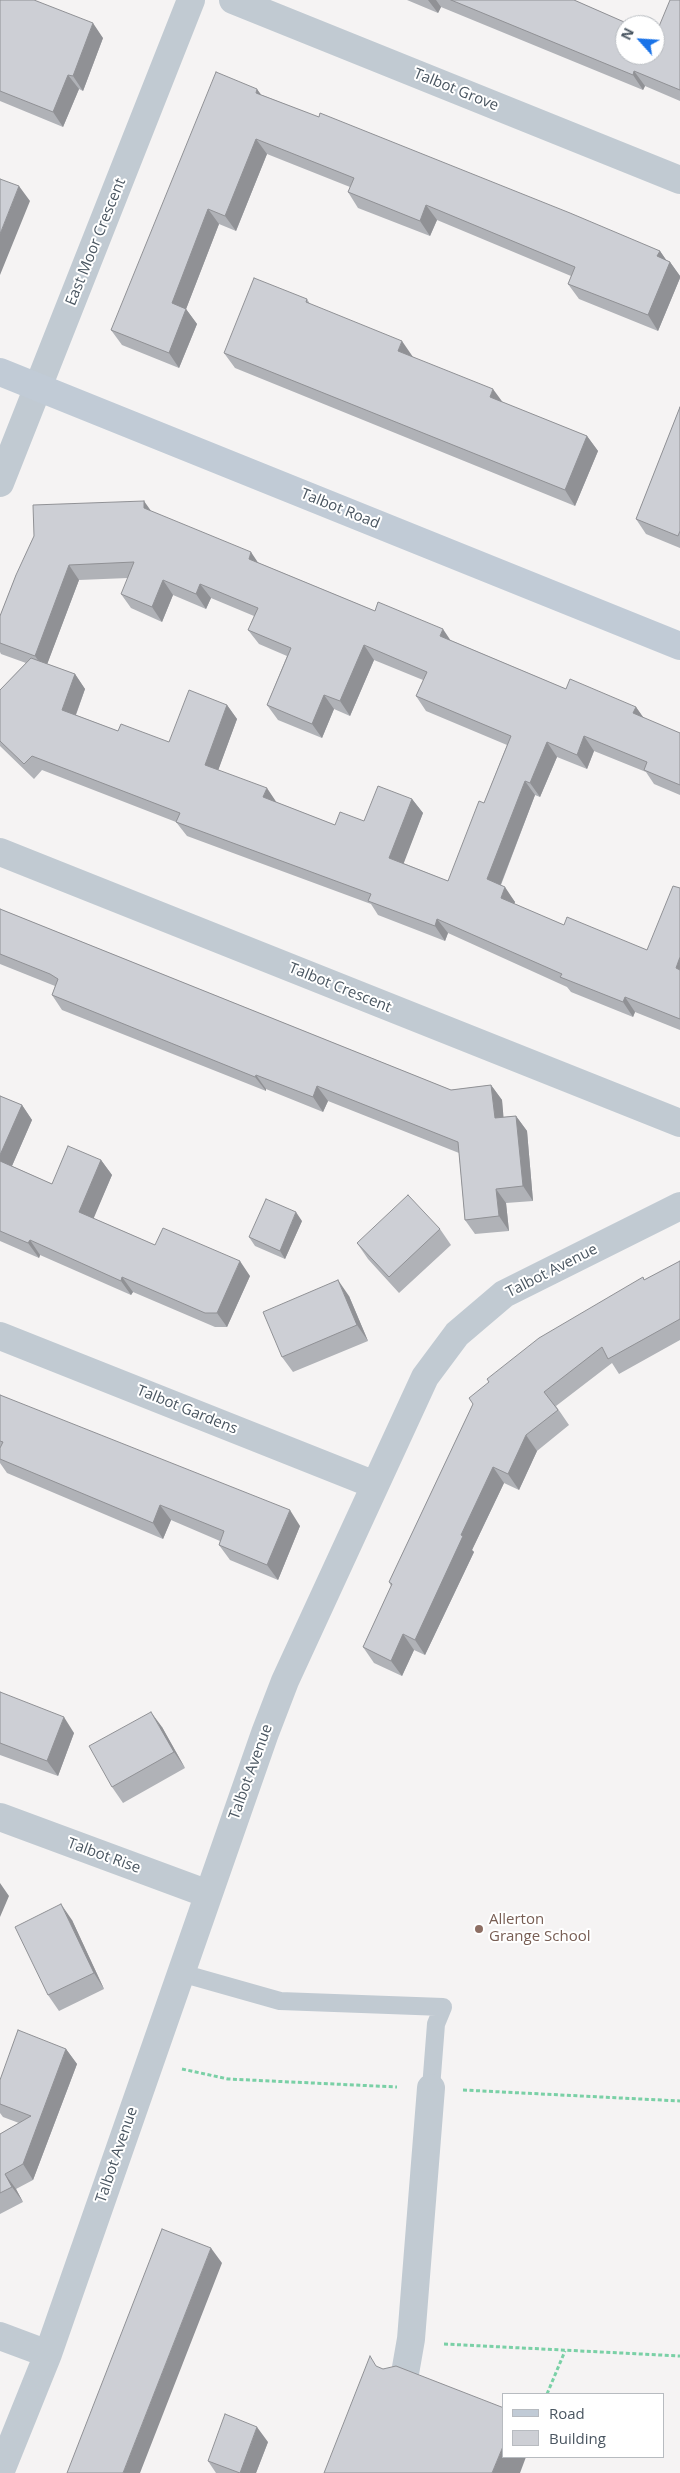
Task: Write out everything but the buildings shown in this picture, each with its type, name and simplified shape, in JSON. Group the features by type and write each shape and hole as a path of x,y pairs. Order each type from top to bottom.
{"street":[{"name":"East Moor Crescent","path":"0,483 191,0"},
{"name":"Talbot Grove","path":"233,0 680,180"},
{"name":"Talbot Road","path":"0,372 680,646"},
{"name":"Talbot Crescent","path":"0,852 680,1123"},
{"name":"Talbot Avenue","path":"0,2473 48,2354 208,1894 285,1681 425,1377 457,1334 504,1294 680,1206"},
{"name":"Talbot Gardens","path":"0,1336 375,1485"},
{"name":"Talbot Rise","path":"0,1817 208,1894"},
{"path":"404,2380 412,2339 431,2088"},
{"path":"0,2336 48,2354"}],"lane":[{"path":"181,1972 280,2001 443,2007 436,2024 431,2088"}],"path":[{"path":"412,2339 457,2346 680,2356"},
{"path":"547,2393 565,2351"}],"place":[{"name":"Allerton Grange School","path":"479,1929"}]}
